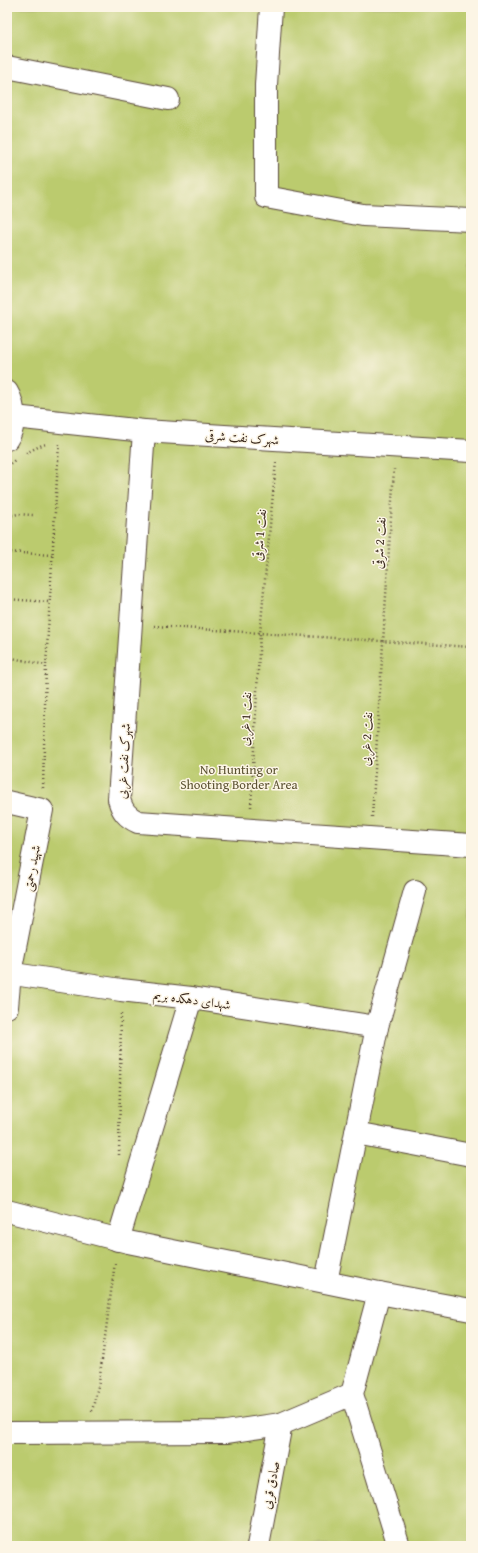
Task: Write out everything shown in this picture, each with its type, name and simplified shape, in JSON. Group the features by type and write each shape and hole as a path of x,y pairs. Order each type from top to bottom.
{"street":[{"path":"271,7 266,85 266,197 364,215 471,220"},
{"path":"7,67 168,99"},
{"path":"7,392 11,398 14,417 7,439"},
{"name":"شهرک نفت شرقی","path":"14,417 144,431 471,451"},
{"name":"شهرک نفت غربی","path":"144,431 119,799 123,810 130,819 138,822 471,845"},
{"path":"7,802 42,810"},
{"name":"شهید رحمتی","path":"7,1007 8,973 42,810"},
{"path":"326,1282 377,1027 415,891"},
{"name":"شهدای دهکده بریم","path":"8,973 121,990 191,998 377,1027"},
{"path":"118,1240 191,998"},
{"path":"356,1133 471,1155"},
{"path":"7,1211 118,1240 379,1293 471,1310"},
{"path":"379,1293 352,1394 399,1546"},
{"path":"7,1433 226,1432 281,1424 352,1394"},
{"name":"صادق قربی","path":"258,1546 281,1424"}],"path":[{"name":"نفت 1 شرقی","path":"260,633 278,439"},
{"path":"23,454 42,445 60,444 49,602 42,810"},
{"name":"نفت 2 شرقی","path":"382,641 395,447"},
{"path":"7,466 17,459"},
{"path":"7,528 8,516 18,514 33,515"},
{"path":"7,552 52,555"},
{"path":"7,599 49,602"},
{"path":"131,625 471,647"},
{"name":"نفت 1 غربی","path":"250,830 260,633"},
{"name":"نفت 2 غربی","path":"370,838 382,641"},
{"path":"7,657 46,665"}],"green space":[{"name":"No Hunting or Shooting Border Area","path":"7,7 471,7 471,1546 7,1546"}]}
